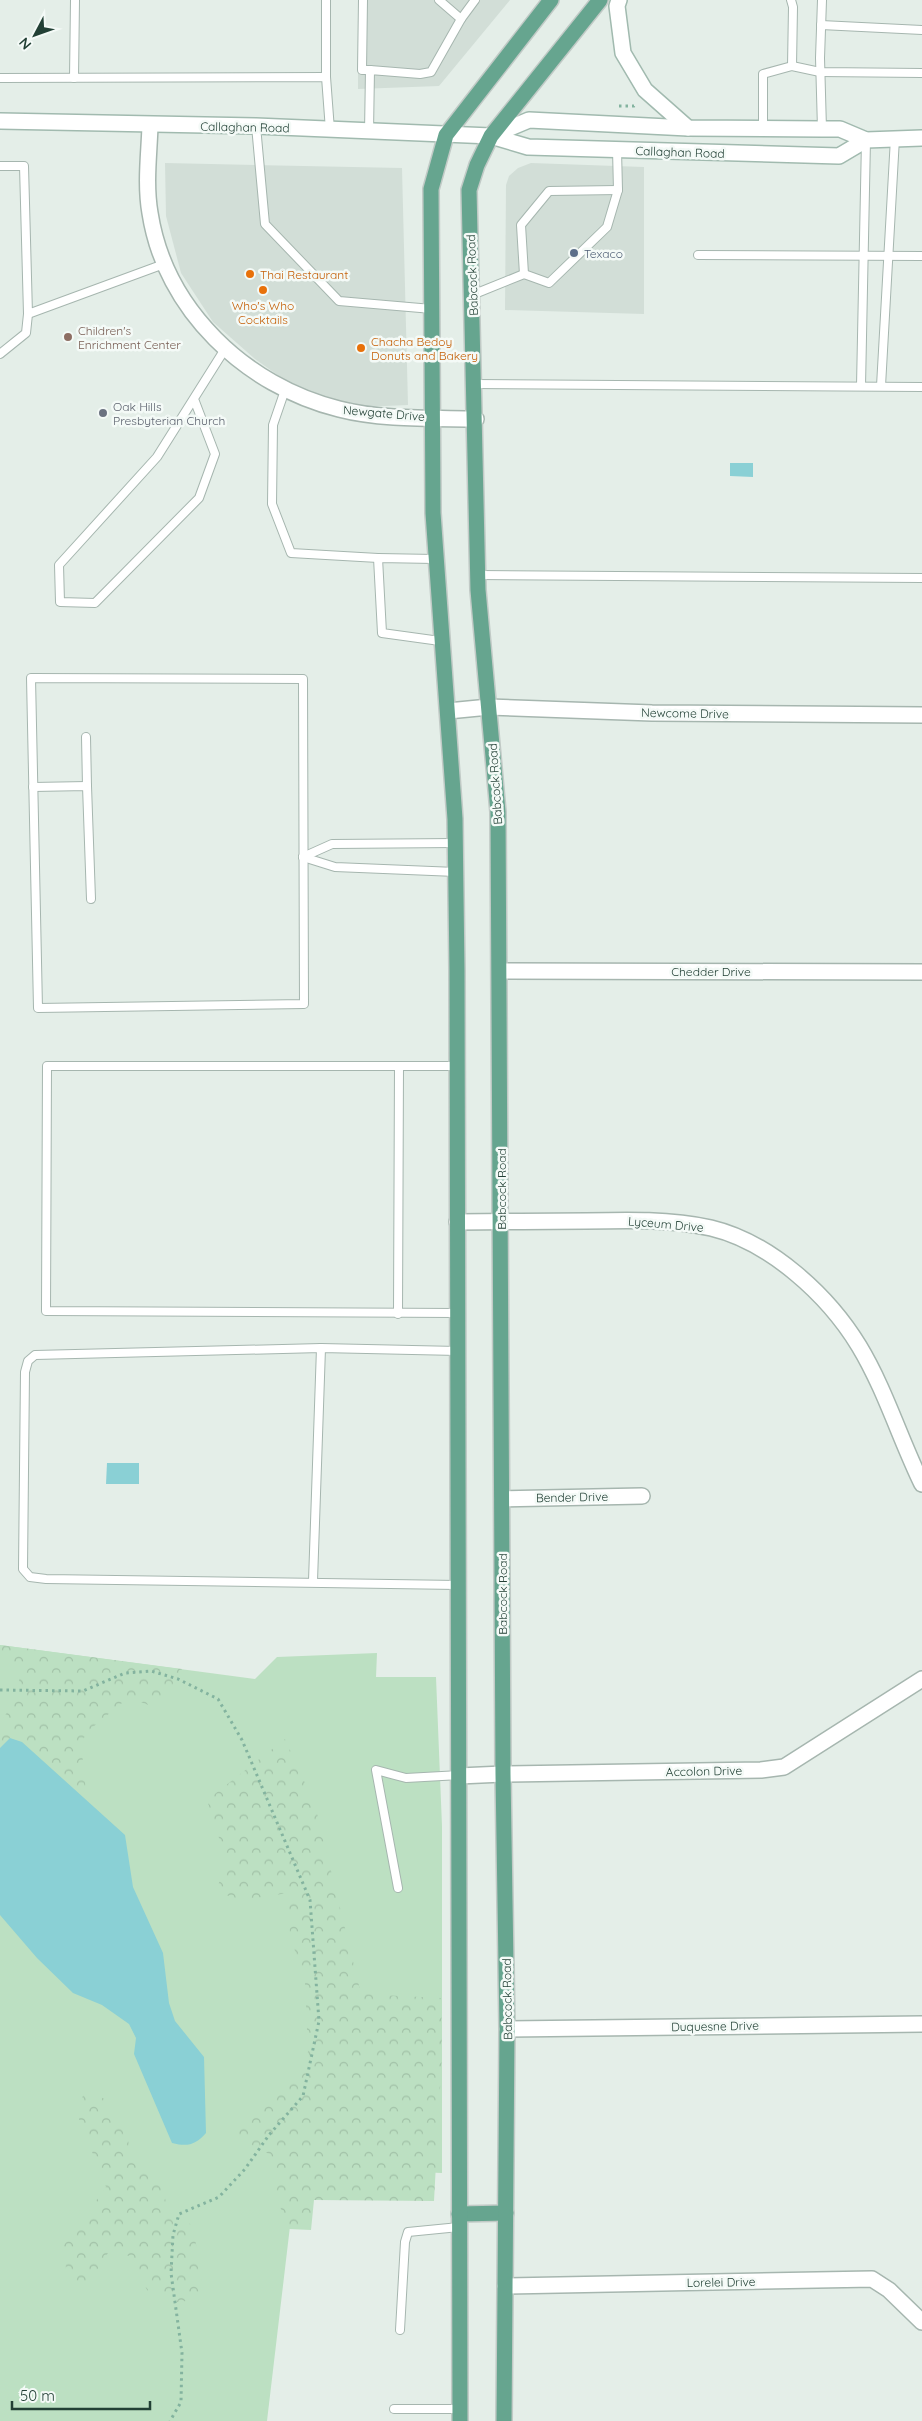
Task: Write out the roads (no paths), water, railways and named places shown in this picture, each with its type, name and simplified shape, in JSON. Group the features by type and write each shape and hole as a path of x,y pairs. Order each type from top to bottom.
{"main road":[{"path":"460,2415 460,1775 456,872 448,712 440,641 435,559 431,189 446,135 551,0"},
{"name":"Babcock Road","path":"504,2421 507,2029 503,1774 498,812 478,575 476,418 469,190 477,165 491,136 600,0"},
{"path":"459,2221 506,2213"}],"street":[{"path":"619,0 617,6 623,53 645,90 688,128"},
{"name":"Callaghan Road","path":"491,136 529,120 688,128 840,129 866,140"},
{"name":"Callaghan Road","path":"0,121 150,126 256,126 491,136 528,147 839,156 866,140 922,138"},
{"name":"Newgate Drive","path":"150,126 147,187 155,239 164,264 190,310 225,349 246,366 285,390 316,403 342,410 432,418 476,418"},
{"name":"Newcome Drive","path":"448,712 489,707 652,713 922,715"},
{"name":"Chedder Drive","path":"500,971 922,972"},
{"name":"Lyceum Drive","path":"457,1222 640,1220 681,1223 712,1229 758,1248 805,1281 843,1323 872,1372 922,1484"},
{"name":"Bender Drive","path":"502,1499 642,1496"},
{"name":"Accolon Drive","path":"460,1775 761,1770 784,1767 922,1679"},
{"name":"Duquesne Drive","path":"507,2029 922,2024"},
{"name":"Lorelei Drive","path":"504,2286 872,2279 889,2290 922,2322"}],"lane":[{"path":"74,78 75,0"},
{"path":"326,0 326,77 330,130"},
{"path":"363,0 362,70 420,74 431,72 461,19 475,0"},
{"path":"439,0 461,19"},
{"path":"791,0 793,7 792,66"},
{"path":"822,0 820,72 822,128"},
{"path":"821,25 922,30"},
{"path":"763,128 763,74 792,66 820,72 922,73"},
{"path":"369,132 370,70"},
{"path":"0,78 326,77"},
{"path":"256,126 265,224 339,301 432,309"},
{"path":"881,386 895,138"},
{"path":"861,386 862,256 866,140"},
{"path":"472,295 524,274 549,283 607,227 618,190 617,150"},
{"path":"0,166 24,166 28,314 26,333 0,354"},
{"path":"524,274 522,225 549,190 618,190"},
{"path":"698,255 922,256"},
{"path":"28,314 164,264"},
{"path":"194,399 216,454 199,498 95,603 60,602 59,565 157,457 225,349"},
{"path":"474,384 922,387"},
{"path":"285,390 273,425 272,504 291,553 435,559"},
{"path":"378,558 382,633 440,641"},
{"path":"478,575 922,578"},
{"path":"31,678 303,679 303,857 304,1004 38,1008 31,678"},
{"path":"86,737 91,899"},
{"path":"33,787 87,786"},
{"path":"303,857 332,844 455,843"},
{"path":"303,857 335,867 456,872"},
{"path":"457,1066 47,1066 46,1311 458,1313"},
{"path":"398,1314 399,1066"},
{"path":"313,1581 321,1348"},
{"path":"458,1351 321,1348 35,1355 28,1361 25,1372 23,1569 30,1577 458,1585"},
{"path":"398,1888 376,1770 406,1778 460,1775"},
{"path":"400,2330 405,2242 408,2232 459,2221"},
{"path":"394,2409 460,2415"}],"water":[{"path":"730,463 753,463 753,477 730,476"},
{"path":"107,1463 139,1463 139,1484 106,1484"},
{"path":"10,1738 22,1742 125,1835 133,1887 163,1953 169,2003 175,2021 204,2057 206,2133 191,2144 172,2143 134,2054 136,2038 129,2024 102,2005 73,1993 37,1958 0,1915 0,1748"}],"place":[{"name":"Texaco","path":"574,253"},
{"name":"Thai Restaurant","path":"250,274"},
{"name":"Who's Who Cocktails","path":"263,290"},
{"name":"Children's Enrichment Center","path":"68,337"},
{"name":"Chacha Bedoy Donuts and Bakery","path":"361,348"},
{"name":"Oak Hills Presbyterian Church","path":"103,413"}]}
